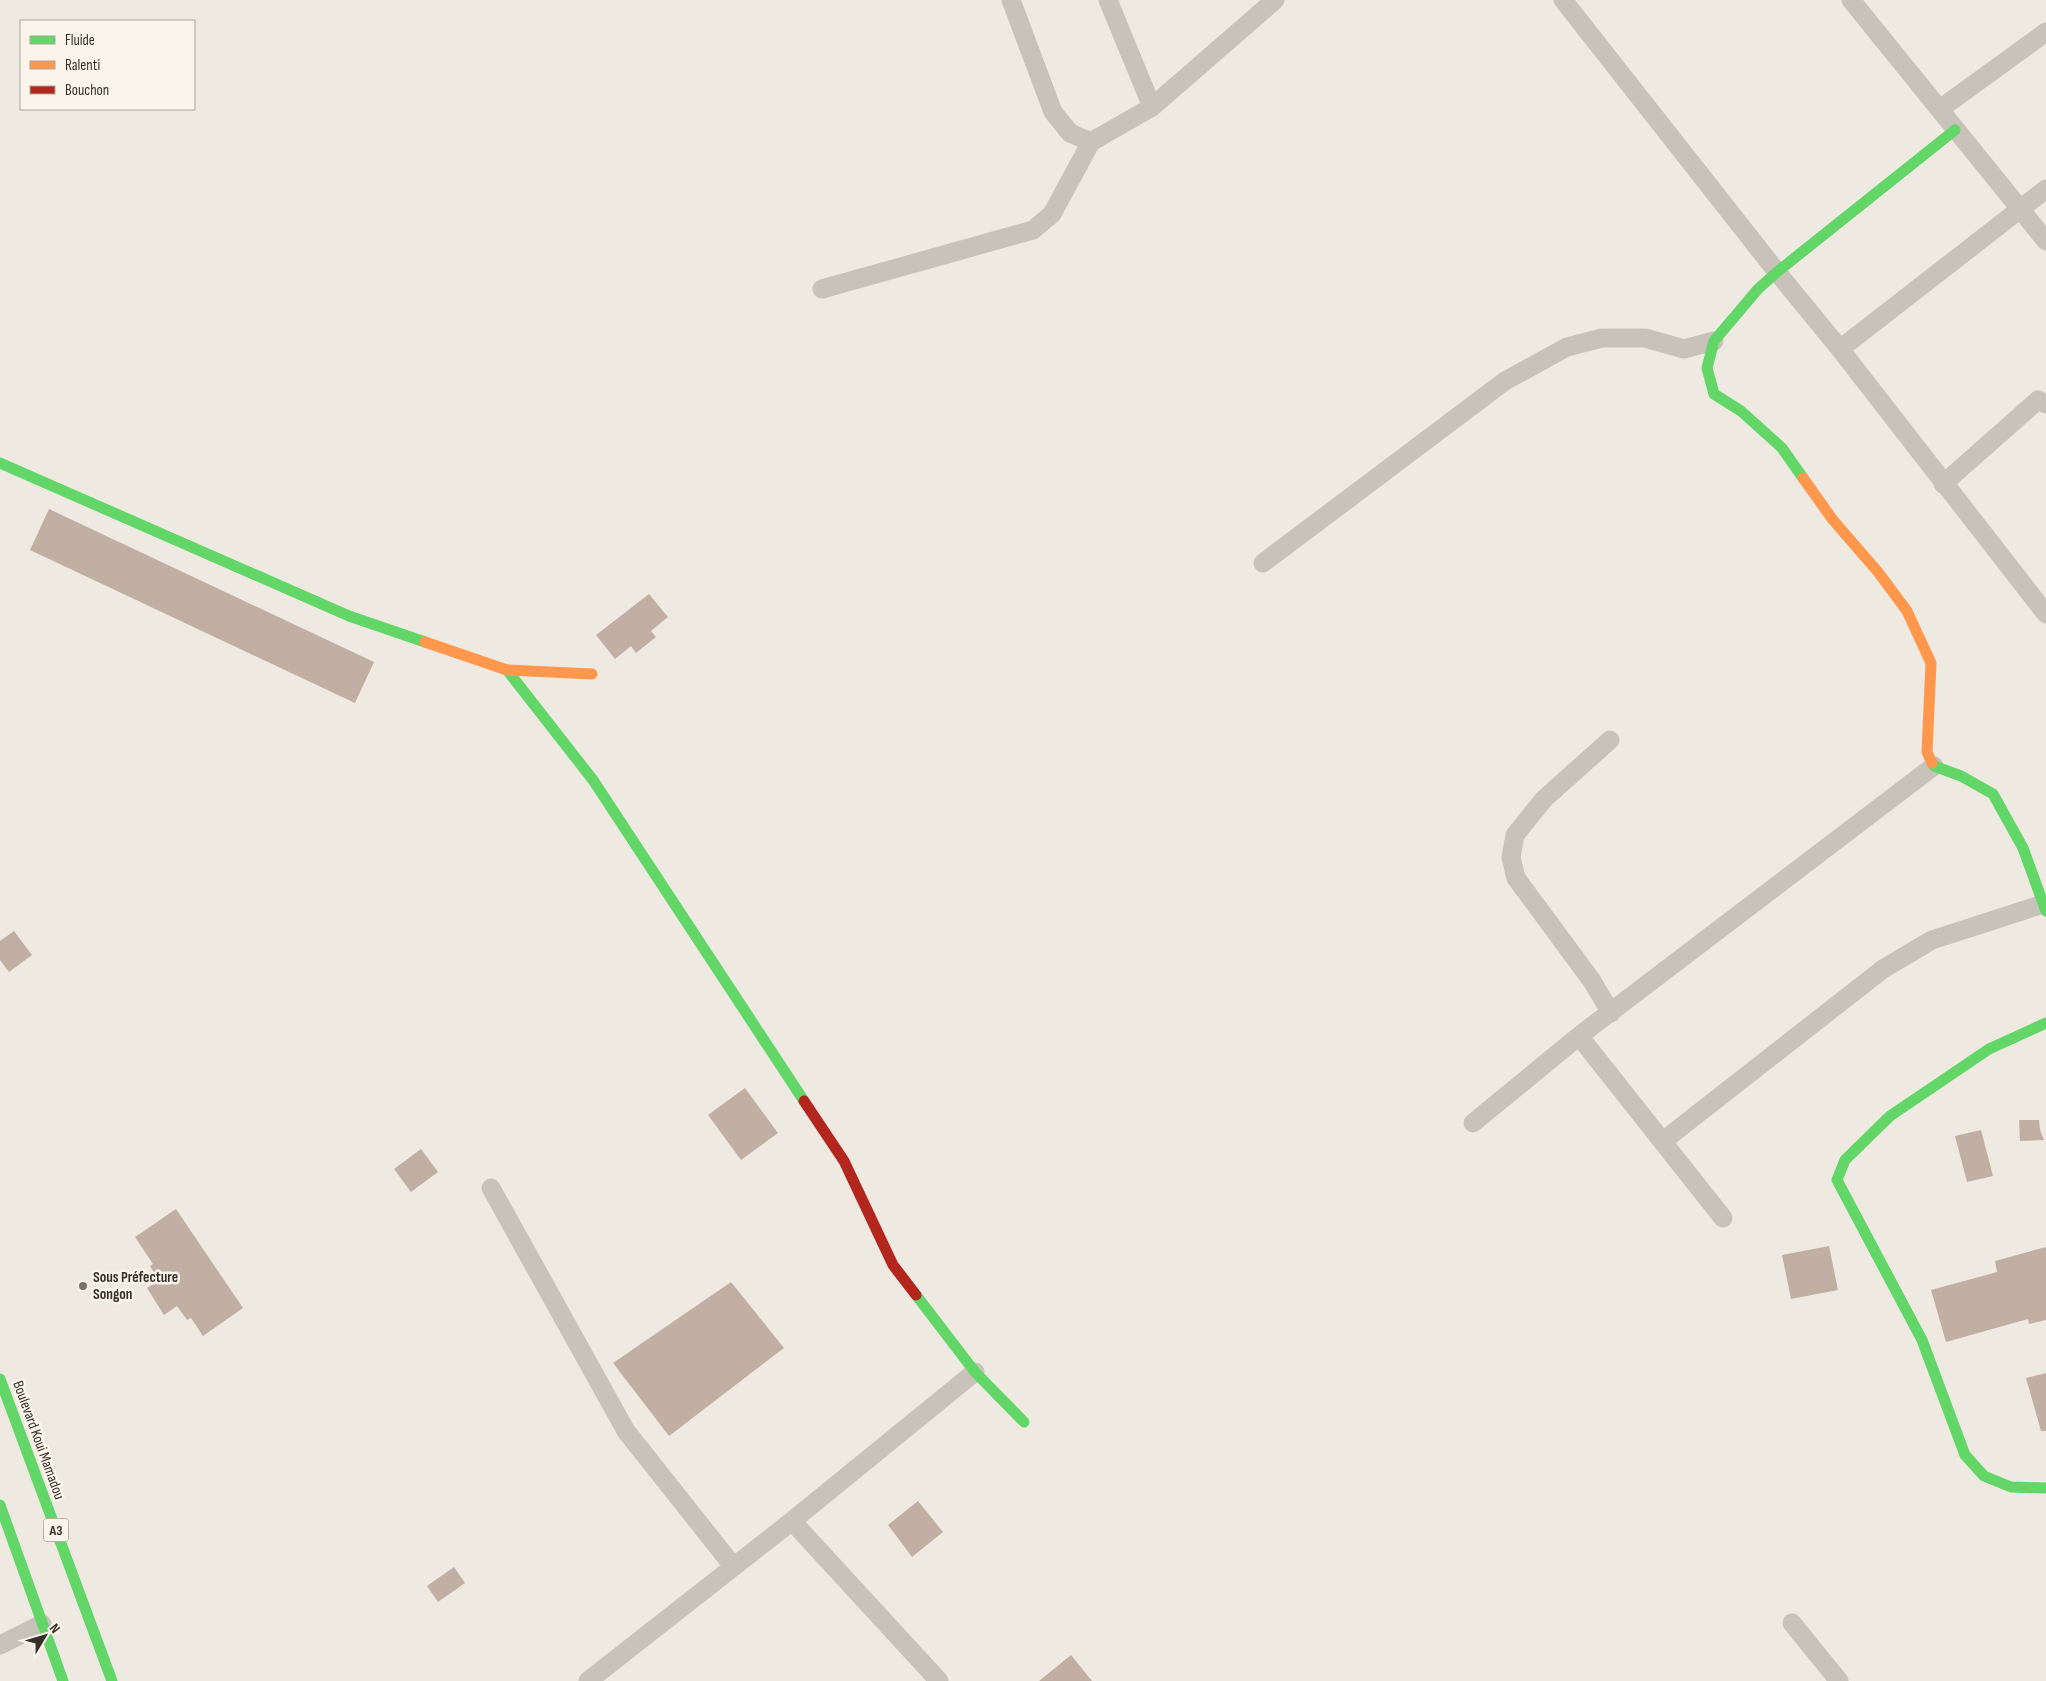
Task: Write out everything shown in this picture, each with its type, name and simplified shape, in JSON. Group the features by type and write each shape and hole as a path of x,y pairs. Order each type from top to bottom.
{"street":[{"path":"1011,0 1052,112 1070,133 1091,142"},
{"path":"1108,0 1152,107"},
{"path":"822,289 1033,230 1052,214 1091,142 1152,107 1275,0"},
{"path":"1563,0 1776,272 1840,349 1943,484 2046,614"},
{"path":"1851,0 2046,241"},
{"path":"1940,109 2046,32"},
{"path":"1662,1141 1883,969 1932,940 2045,907 2023,848 1994,794 1961,776 1934,766 1927,752 1931,663 1907,611 1878,572 1833,520 1782,448 1740,411 1714,394 1707,368 1714,341 1758,289 1776,272 1955,130"},
{"path":"1840,349 2046,190"},
{"path":"1263,563 1505,381 1568,346 1602,338 1645,338 1684,348 1714,341"},
{"path":"1943,484 2038,400 2046,404"},
{"path":"0,463 349,616 507,670 592,674"},
{"path":"507,670 593,780 844,1161 893,1265 975,1372 1024,1422"},
{"path":"1610,740 1544,799 1515,835 1511,857 1516,878 1592,981 1610,1013"},
{"path":"1473,1122 1579,1036 1934,766"},
{"path":"2046,1023 1989,1049 1890,1116 1845,1160 1837,1180 1922,1340 1965,1455 1984,1476 2011,1487 2046,1488"},
{"path":"1579,1036 1724,1218"},
{"path":"491,1188 626,1431 733,1566"},
{"path":"588,1681 792,1521 975,1372"},
{"name":"Boulevard Koui Mamadou","path":"0,1379 112,1681"},
{"path":"0,1505 63,1681"},
{"path":"792,1521 939,1681"},
{"path":"1792,1623 1839,1681"},
{"path":"0,1645 42,1624"}],"building":[{"path":"49,509 374,662 355,703 30,550"},
{"path":"649,594 668,617 651,631 656,637 636,653 631,646 615,659 596,635"},
{"path":"14,931 32,955 9,972 0,960 0,941"},
{"path":"745,1088 778,1133 741,1160 708,1115"},
{"path":"2019,1120 2039,1120 2044,1140 2020,1141"},
{"path":"1981,1130 1993,1176 1967,1182 1955,1136"},
{"path":"421,1149 438,1172 411,1192 394,1169"},
{"path":"176,1209 243,1308 203,1336 191,1318 187,1320 177,1306 164,1315 147,1288 159,1280 150,1266 153,1264 135,1237"},
{"path":"1829,1246 1838,1290 1791,1299 1782,1255"},
{"path":"2046,1247 2046,1320 2029,1324 2028,1319 1946,1342 1931,1290 1997,1272 1995,1261"},
{"path":"731,1282 784,1348 669,1436 613,1363"},
{"path":"2046,1373 2046,1431 2041,1431 2026,1378"},
{"path":"918,1501 943,1532 912,1557 888,1525"},
{"path":"454,1567 465,1583 438,1602 427,1586"},
{"path":"1071,1655 1092,1681 1039,1681"}],"traffic: fast":[{"path":"1803,478 1782,448 1741,411 1714,394 1707,368 1714,341 1758,289 1777,272 1955,130"},
{"path":"0,463 349,616 425,642"},
{"path":"507,670 593,780 804,1101"},
{"path":"1932,763 1934,766 1961,776 1993,794 2023,848 2046,911"},
{"path":"2046,1023 1989,1049 1890,1116 1845,1160 1837,1180 1922,1340 1965,1455 1984,1476 2011,1487 2046,1488"},
{"path":"916,1295 975,1372 1024,1422"},
{"path":"0,1379 112,1681"},
{"path":"0,1505 63,1681"}],"traffic: slow":[{"path":"1803,478 1833,520 1878,572 1907,611 1931,663 1927,752 1932,763"},
{"path":"425,642 507,670 592,674"}],"traffic: jam":[{"path":"804,1101 844,1161 893,1265 916,1295"}],"place":[{"name":"Sous Préfecture Songon","path":"83,1286"}]}
